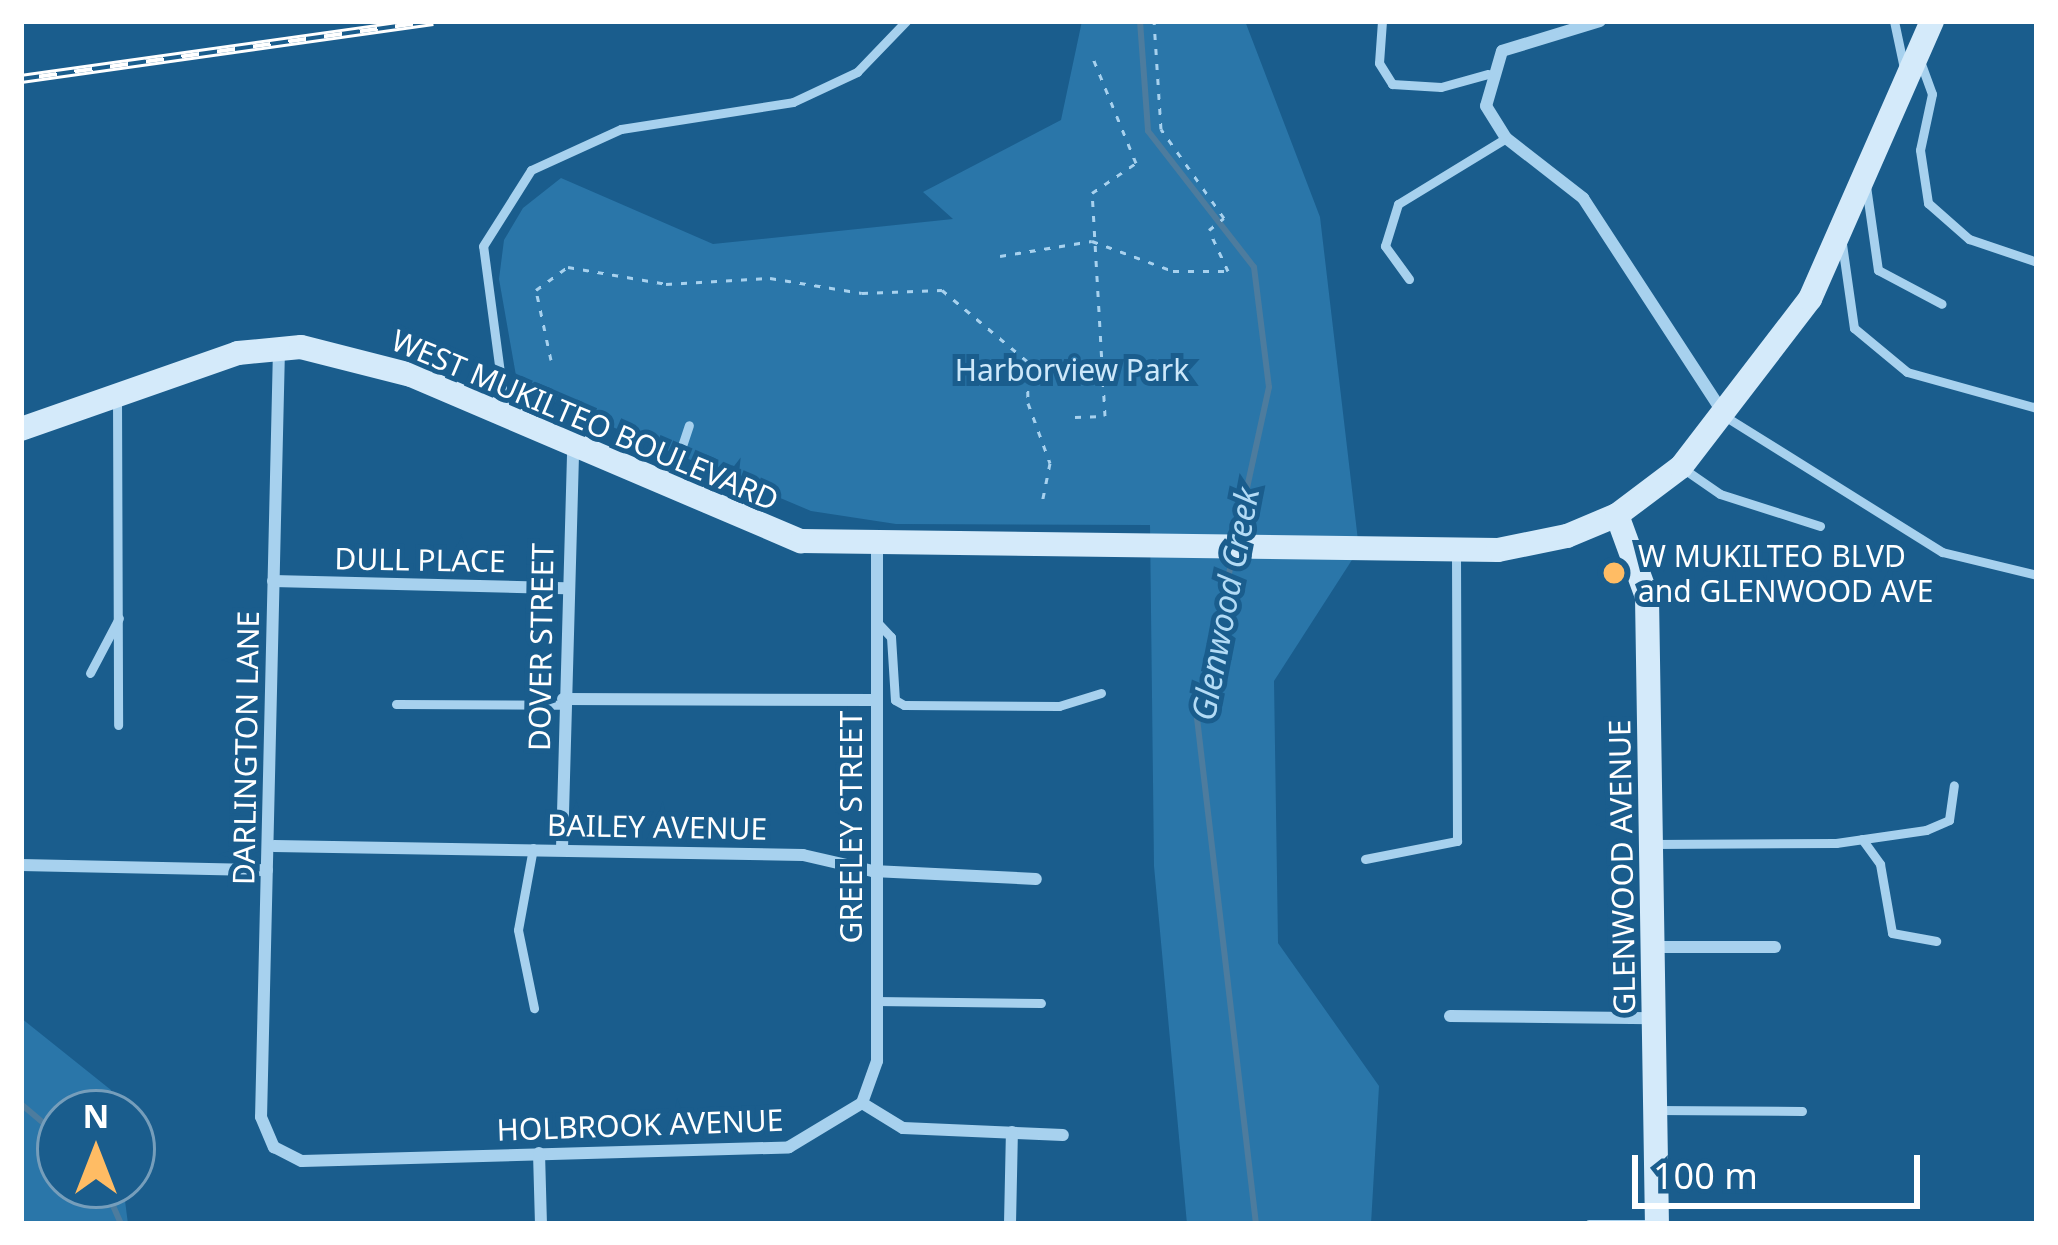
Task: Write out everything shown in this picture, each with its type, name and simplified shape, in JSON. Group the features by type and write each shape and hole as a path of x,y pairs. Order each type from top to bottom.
{"main road":[{"name":"WEST MUKILTEO BOULEVARD","path":"21,429 279,348 364,358 770,533 877,549 1456,550 1567,536 1618,515 1681,467 1726,417 1841,238 1931,21"},
{"name":"GLENWOOD AVENUE","path":"1618,515 1647,597 1657,1224"}],"street":[{"path":"1600,21 1528,38 1502,52 1488,74 1486,106 1506,139 1583,198 1726,417"},
{"name":"DARLINGTON LANE","path":"274,1147 261,1117 267,870 274,846 273,581 279,348"},
{"name":"DOVER STREET","path":"562,849 572,447"},
{"name":"GREELEY STREET","path":"862,1102 877,1061 873,871 877,549"},
{"name":"DULL PLACE","path":"273,581 565,588"},
{"path":"563,702 875,700"},
{"name":"BAILEY AVENUE","path":"274,846 803,855 873,871 1036,879"},
{"path":"21,865 267,870"},
{"path":"1652,947 1775,947"},
{"path":"1450,1016 1654,1018"},
{"path":"862,1102 903,1128 1063,1135"},
{"name":"HOLBROOK AVENUE","path":"274,1147 302,1160 789,1148 862,1102"},
{"path":"1010,1224 1012,1132"},
{"path":"539,1153 541,1224"}],"lane":[{"path":"504,416 483,246 531,170 621,129 793,102 856,72 906,21"},
{"path":"1382,21 1379,63 1392,84 1441,87 1488,74"},
{"path":"1894,21 1913,67 1932,94 1920,150 1928,203 1970,238 2037,262"},
{"path":"1409,279 1385,246 1398,204 1506,139"},
{"path":"1866,186 1878,270 1942,304"},
{"path":"1841,238 1854,328 1907,372 2037,408"},
{"path":"116,397 118,724"},
{"path":"1726,417 1942,552 2037,575"},
{"path":"667,490 689,425"},
{"path":"1681,467 1720,494 1820,526"},
{"path":"1365,859 1457,841 1456,550"},
{"path":"90,673 119,618"},
{"path":"876,621 891,637 895,700 904,705 1059,706 1101,694"},
{"path":"396,704 563,702"},
{"path":"1653,844 1862,839 1949,820 1954,785"},
{"path":"1862,839 1880,864 1892,933 1936,941"},
{"path":"533,848 518,930 534,1008"},
{"path":"875,1001 1040,1003"},
{"path":"1655,1110 1802,1111"},
{"path":"1589,1224 1657,1224"}],"path":[{"path":"1000,256 1092,241 1173,271 1228,271 1209,230 1224,218 1161,129 1154,21"},
{"path":"1075,417 1105,416 1092,193 1136,163 1093,58"},
{"path":"551,361 536,290 568,267 666,284 770,278 862,293 942,290 964,299 1027,361 1028,403 1050,463 1042,503"}],"green space":[{"name":"Harborview Park","path":"1082,21 1245,21 1320,217 1359,549 1274,681 1278,943 1379,1086 1371,1224 1187,1224 1154,866 1150,525 896,524 811,511 518,387 499,279 504,240 523,208 561,178 713,244 953,219 923,192 1061,120"},
{"path":"21,1018 110,1089 36,1089 36,1209 126,1209 128,1224 21,1224"}],"waterway":[{"name":"Glenwood Creek","path":"1140,21 1148,131 1254,267 1269,387 1236,538"},
{"name":"Glenwood Creek","path":"1234,551 1197,718 1256,1224"},
{"path":"21,1104 36,1117"},
{"path":"114,1209 121,1224"}],"railway":[{"path":"21,79 433,21"}],"place":[{"name":"W MUKILTEO BLVD and GLENWOOD AVE","path":"1614,573"}]}
